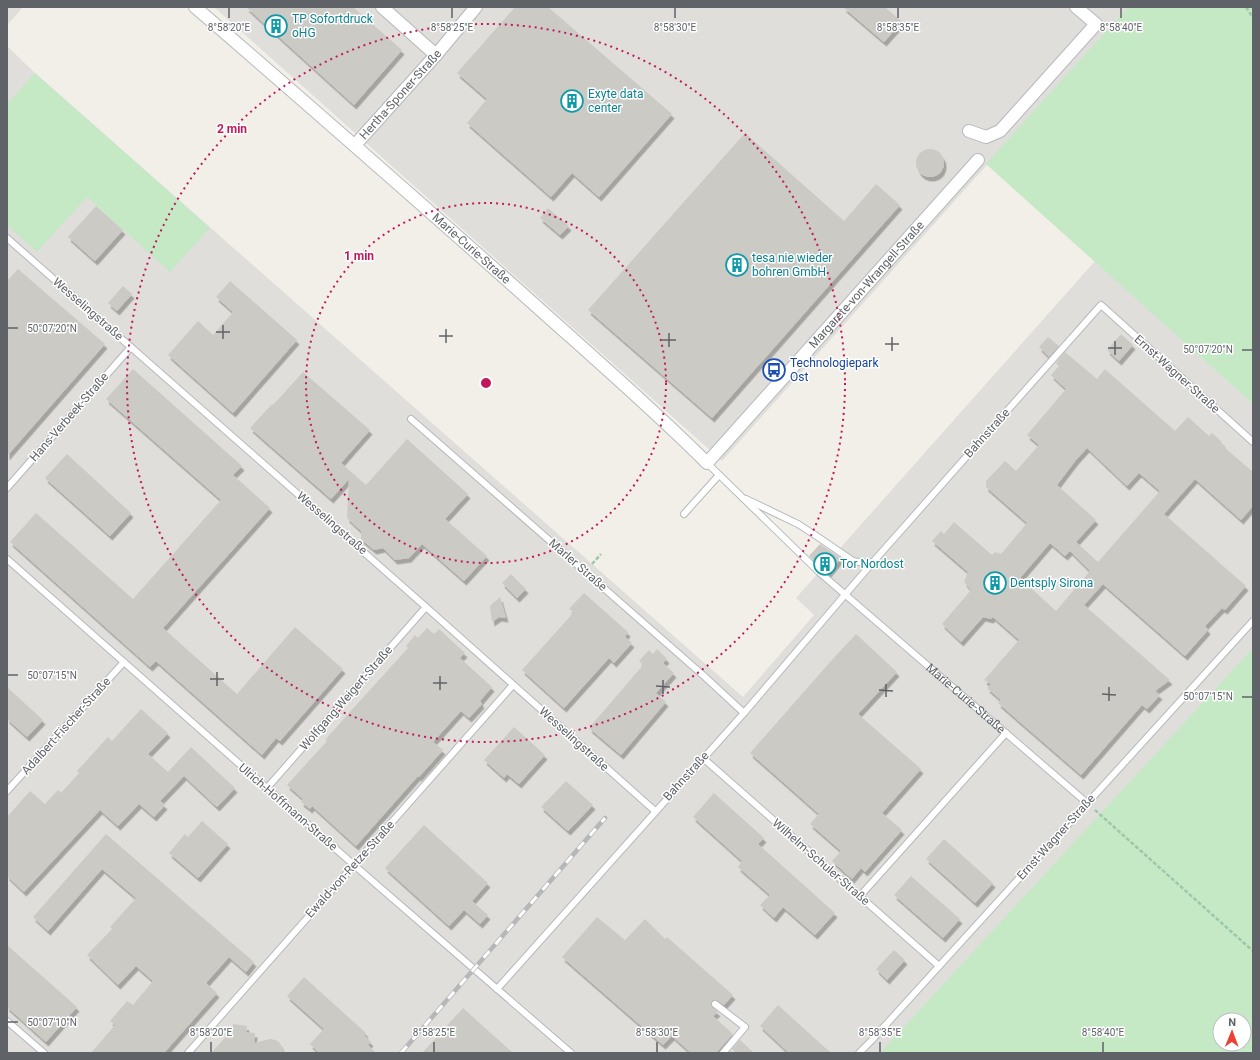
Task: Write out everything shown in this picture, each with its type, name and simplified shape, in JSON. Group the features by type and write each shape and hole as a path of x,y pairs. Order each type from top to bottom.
{"street":[{"name":"Marie-Curie-Straße","path":"195,7 355,145 683,438 707,463"},
{"path":"382,7 436,55"},
{"name":"Hertha-Sponer-Straße","path":"355,145 436,55 476,7"},
{"path":"969,131 986,137 1000,131 1096,24 1076,7"},
{"name":"Margarete-von-Wrangell-Straße","path":"707,463 978,160"}],"lane":[{"name":"Wesselingstraße","path":"7,238 655,811"},
{"name":"Ernst-Wagner-Straße","path":"1101,305 1253,442"},
{"name":"Bahnstraße","path":"497,989 744,713 873,562 1101,305"},
{"name":"Hans-Verbeek-Straße","path":"7,488 131,347"},
{"name":"Marler Straße","path":"411,419 704,676 744,713"},
{"name":"Marie-Curie-Straße","path":"707,463 819,572 1087,803"},
{"path":"684,514 719,475"},
{"path":"741,497 798,524 853,561 866,563 873,562"},
{"name":"Ulrich-Hoffmann-Straße","path":"7,559 354,865 571,1053"},
{"name":"Wolfgang-Weigert-Straße","path":"267,788 426,607"},
{"name":"Ernst-Wagner-Straße","path":"859,1053 1253,621"},
{"name":"Adalbert-Fischer-Straße","path":"7,791 124,662"},
{"name":"Ewald-von-Retze-Straße","path":"188,1053 513,685"},
{"path":"860,896 1006,733"},
{"name":"Wilhelm-Schuler-Straße","path":"703,758 939,966"},
{"path":"715,1004 745,1026 723,1053"},
{"path":"7,1021 44,1053"}],"path":[{"path":"1246,7 1253,18"},
{"path":"592,564 601,554"},
{"path":"1087,803 1253,951"}],"shaded area":[{"path":"7,7 23,7 7,25"},
{"path":"214,7 1128,7 722,461"},
{"path":"7,46 35,73 743,697 814,615 796,598 821,570 827,575 841,558 836,553 1095,261 1253,404 1253,1053 7,1053"}],"green space":[{"path":"1128,7 1253,7 1253,404 986,164"},
{"path":"35,73 210,228 170,272 87,197 37,252 7,225 7,104"},
{"path":"1253,648 1253,1053 880,1053"}],"building":[{"path":"246,7 353,7 402,50 354,105"},
{"name":"Exyte data center","path":"515,7 548,7 672,114 599,197 572,173 551,197 467,123 487,99 457,73"},
{"path":"843,7 885,7 902,22 884,42"},
{"name":"tesa nie wieder bohren GmbH","path":"745,133 844,221 876,184 900,205 712,418 588,310"},
{"path":"930,149 940,153 944,163 940,173 930,177 920,173 916,163 920,153"},
{"path":"96,206 123,230 95,261 68,237"},
{"path":"548,208 569,226 560,235 540,218"},
{"path":"18,269 105,344 7,456 7,281"},
{"path":"230,281 297,340 233,413 168,355 198,321 213,335 233,312 216,297"},
{"path":"123,286 132,294 117,311 108,303"},
{"path":"1121,334 1133,345 1119,361 1107,350"},
{"path":"1048,337 1059,346 1049,357 1039,347"},
{"path":"1065,352 1097,379 1105,369 1175,431 1188,417 1209,436 1212,433 1222,442 1221,443 1226,447 1225,448 1253,472 1253,506 1241,520 1195,479 1164,514 1246,586 1225,610 1222,608 1205,626 1208,630 1185,656 1103,584 1084,605 1170,680 1155,691 1160,695 1147,709 1142,705 1081,775 998,703 1001,700 987,688 991,684 984,680 1019,640 993,617 991,619 983,617 961,642 942,624 971,590 964,582 968,572 932,541 941,531 944,534 954,522 992,555 995,552 1001,554 1027,523 986,487 986,481 1005,461 1016,471 1039,445 1027,435 1066,389 1051,375 1059,366 1056,363","holes":["1087,448 1127,486 1139,473 1160,491 1098,562 1076,542 1096,520 1057,485","1050,543 1065,556 1070,551 1090,571 1056,611 1020,578"]},
{"path":"133,369 242,466 233,475 270,508 163,628 237,694 295,627 343,669 280,741 276,738 262,755 156,661 150,667 10,542 36,513 133,599 221,500 106,399"},
{"path":"303,372 370,430 341,463 366,485 407,439 468,494 445,519 487,556 464,581 422,544 409,558 395,560 383,548 374,550 361,539 361,531 347,518 349,479 331,499 250,428"},
{"path":"67,454 131,513 110,536 45,478"},
{"name":"Tor Nordost","path":"820,544 841,558 828,574 809,556"},
{"path":"511,574 526,589 517,598 502,583"},
{"path":"584,593 628,632 625,637 632,643 614,663 609,658 564,708 522,670 574,612 569,609"},
{"path":"500,597 506,618 499,617 492,622 490,606"},
{"path":"427,628 434,634 439,629 465,653 460,658 492,687 480,701 482,704 469,718 461,711 433,742 443,750 356,846 312,806 310,809 301,802 303,799 287,785 327,741 325,740 408,648 406,646 415,635 418,638"},
{"path":"856,634 897,672 858,714 921,769 882,813 902,830 865,872 861,868 852,879 832,861 841,851 810,824 819,814 750,753"},
{"path":"657,649 667,659 663,663 674,673 656,693 666,702 621,755 589,728 643,665 639,661 649,650 653,654"},
{"path":"7,687 43,720 27,737 7,719"},
{"path":"141,709 168,733 148,754 168,772 191,747 235,788 217,807 184,776 160,801 165,805 154,817 139,804 118,826 100,810 24,892 7,876 7,817 30,791 45,804 58,790 61,793 79,773 77,771 108,737 112,741"},
{"path":"514,727 545,755 519,784 507,774 504,778 484,760"},
{"path":"566,781 593,805 568,831 541,807"},
{"path":"714,793 764,838 758,844 835,913 815,935 783,907 774,918 760,905 770,895 738,867 742,861 693,817"},
{"path":"202,821 228,844 198,878 169,853 185,834 188,837"},
{"path":"424,825 488,883 472,901 488,915 480,924 464,910 449,926 385,868"},
{"path":"106,834 254,962 246,972 229,957 206,983 217,993 164,1053 91,1053 115,1025 110,1021 127,1001 133,1005 153,981 136,966 118,985 87,955 112,929 110,927 136,898 102,869 48,931 33,917"},
{"path":"944,839 993,883 975,903 926,859"},
{"path":"911,876 960,919 943,938 894,895"},
{"path":"597,917 625,940 645,919 665,939 667,937 733,995 724,1005 716,1000 713,1000 711,1003 712,1007 718,1012 713,1016 733,1034 716,1053 691,1053 672,1036 663,1045 562,957"},
{"path":"7,945 77,1007 46,1042 7,1007"},
{"path":"894,950 905,960 887,980 876,969"},
{"path":"304,977 366,1033 364,1035 371,1042 368,1045 376,1053 319,1053 310,1044 324,1029 287,996"},
{"path":"778,1005 831,1053 789,1053 760,1026"},
{"path":"463,1008 484,1027 513,1053 422,1053"},
{"path":"233,1024 247,1026 246,1032 255,1033 254,1043 270,1039 276,1040 280,1043 284,1053 211,1053 232,1030"},
{"path":"740,1040 754,1053 736,1053 732,1049"}],"railway":[{"path":"401,1053 605,818"}],"place":[{"name":"TP Sofortdruck oHG","path":"276,26"},
{"name":"Exyte data center","path":"572,101"},
{"name":"tesa nie wieder bohren GmbH","path":"737,265"},
{"name":"Technologiepark Ost","path":"774,370"},
{"name":"Tor Nordost","path":"825,564"},
{"name":"Dentsply Sirona","path":"995,583"}]}
